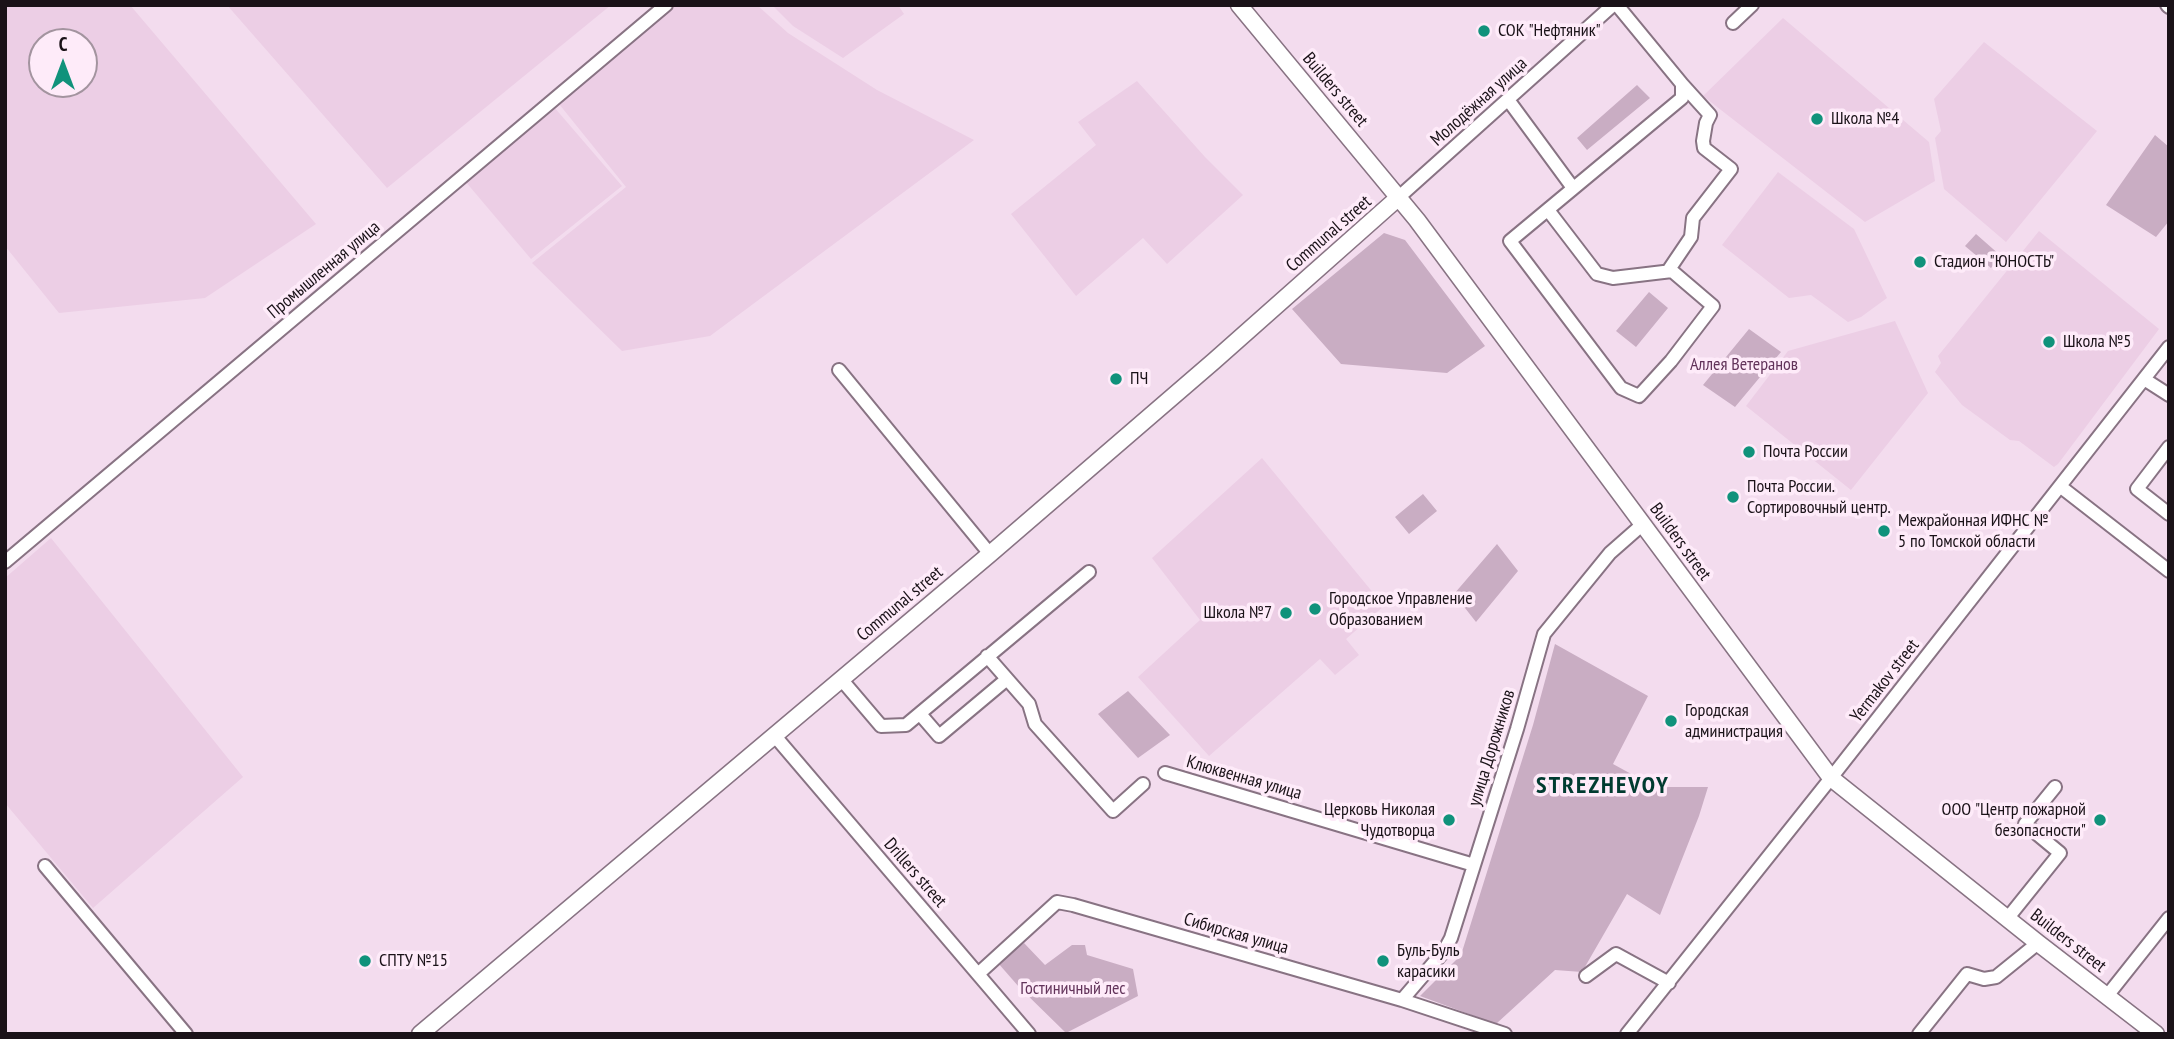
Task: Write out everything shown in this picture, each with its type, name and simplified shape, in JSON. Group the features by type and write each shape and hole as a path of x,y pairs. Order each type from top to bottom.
{"main road":[{"name":"Builders street","path":"1240,5 1399,197 1831,779 2156,1034"},
{"name":"Communal street","path":"429,1031 774,734 990,554 1399,197"}],"street":[{"name":"Промышленная улица","path":"5,562 666,5"},
{"name":"Молодёжная улица","path":"1399,197 1615,5"},
{"path":"1615,5 1710,115 1706,123 1704,148 1731,169 1693,218 1691,237 1668,271"},
{"path":"1732,23 1752,5"},
{"path":"1548,210 1597,274 1613,278 1672,271 1713,306 1671,361 1639,396 1621,388 1504,241 1548,210 1682,98 1682,84"},
{"path":"1509,101 1573,188"},
{"name":"Yermakov street","path":"1627,1034 1831,779 2169,347"},
{"path":"839,370 990,554"},
{"path":"2144,379 2169,395"},
{"path":"2169,447 2137,489 2169,514"},
{"path":"2061,487 2169,571"},
{"name":"улица Дорожников","path":"1402,1000 1444,951 1451,938 1544,634 1610,553 1643,524"},
{"path":"841,679 881,726 906,724 1088,572"},
{"path":"987,656 1029,704 1035,724 1113,811 1143,784"},
{"path":"919,714 939,736 1007,679"},
{"name":"Drillers street","path":"774,734 1029,1034"},
{"name":"Клюквенная улица","path":"1165,773 1474,865"},
{"path":"2007,919 2060,853 2025,824 2055,787"},
{"path":"45,866 186,1034"},
{"name":"Сибирская улица","path":"978,974 1057,902 1402,1000 1505,1034"},
{"path":"2107,996 2169,918"},
{"path":"1919,1034 1967,974 1984,979 1996,977 2038,943"},
{"path":"1586,976 1616,954 1669,983"}],"shaded area":[{"path":"5,5 130,5 316,224 205,298 59,313 5,246"},
{"path":"227,5 611,5 387,188"},
{"path":"675,5 757,5 788,33 877,90 974,140 710,336 622,351 532,263 626,187 559,104"},
{"path":"772,5 898,5 904,14 843,58 793,26"},
{"name":"Школа №4","path":"1783,18 1929,142 1935,181 1865,222 1703,96"},
{"path":"1984,42 2097,131 2006,242 1944,189 1935,138 1941,131 1934,99"},
{"path":"1137,81 1243,195 1167,264 1143,238 1076,296 1011,214 1096,145 1078,122"},
{"path":"554,107 622,186 531,259 465,181"},
{"path":"1778,172 1854,229 1887,298 1861,317 1848,322 1811,295 1789,298 1722,245"},
{"name":"Школа №5","path":"2039,231 2159,329 2054,467 2019,441 2010,440 1962,405 1935,372 1941,363 1938,356"},
{"path":"1895,321 1928,393 1851,490 1746,406 1788,351"},
{"name":"Школа №7","path":"1262,458 1384,606 1346,639 1359,655 1335,675 1320,659 1209,756 1138,677 1200,620 1152,558"},
{"path":"51,538 243,777 93,908 5,803 5,578"}],"green space":[{"path":"1637,85 1650,98 1587,150 1577,138"},
{"path":"2155,135 2169,147 2169,221 2156,237 2106,205"},
{"path":"1384,233 1405,240 1485,346 1447,373 1341,364 1292,309"},
{"path":"1976,234 2001,256 1991,268 1965,246"},
{"path":"1649,292 1668,308 1636,347 1616,331"},
{"name":"Аллея Ветеранов","path":"1749,329 1781,352 1735,407 1703,385"},
{"path":"1423,494 1437,511 1409,534 1395,517"},
{"path":"1497,544 1518,571 1476,622 1454,594"},
{"path":"1555,644 1648,696 1613,764 1655,787 1708,787 1660,915 1627,894 1582,972 1555,970 1496,1024 1420,996 1461,955 1533,725"},
{"path":"1128,691 1170,735 1138,758 1098,714"},
{"name":"Гостиничный лес","path":"1024,943 1045,965 1072,945 1085,945 1087,955 1133,969 1138,996 1066,1033 998,963"}],"place":[{"name":"СОК \"Нефтяник\"","path":"1484,31"},
{"name":"Школа №4","path":"1817,119"},
{"name":"Стадион \"ЮНОСТЬ\"","path":"1920,262"},
{"name":"Школа №5","path":"2049,342"},
{"name":"ПЧ","path":"1116,379"},
{"name":"Почта России","path":"1749,452"},
{"name":"Почта России. Сортировочный центр.","path":"1733,497"},
{"name":"Межрайонная ИФНС № 5 по Томской области","path":"1884,531"},
{"name":"Городское Управление Образованием","path":"1315,609"},
{"name":"Школа №7","path":"1286,613"},
{"name":"Городская администрация","path":"1671,721"},
{"name":"Церковь Николая Чудотворца","path":"1449,820"},
{"name":"ООО \"Центр пожарной безопасности\"","path":"2100,820"},
{"name":"СПТУ №15","path":"365,961"},
{"name":"Буль-Буль карасики","path":"1383,961"}],"district":[{"name":"STREZHEVOY","path":"1603,786"}]}
